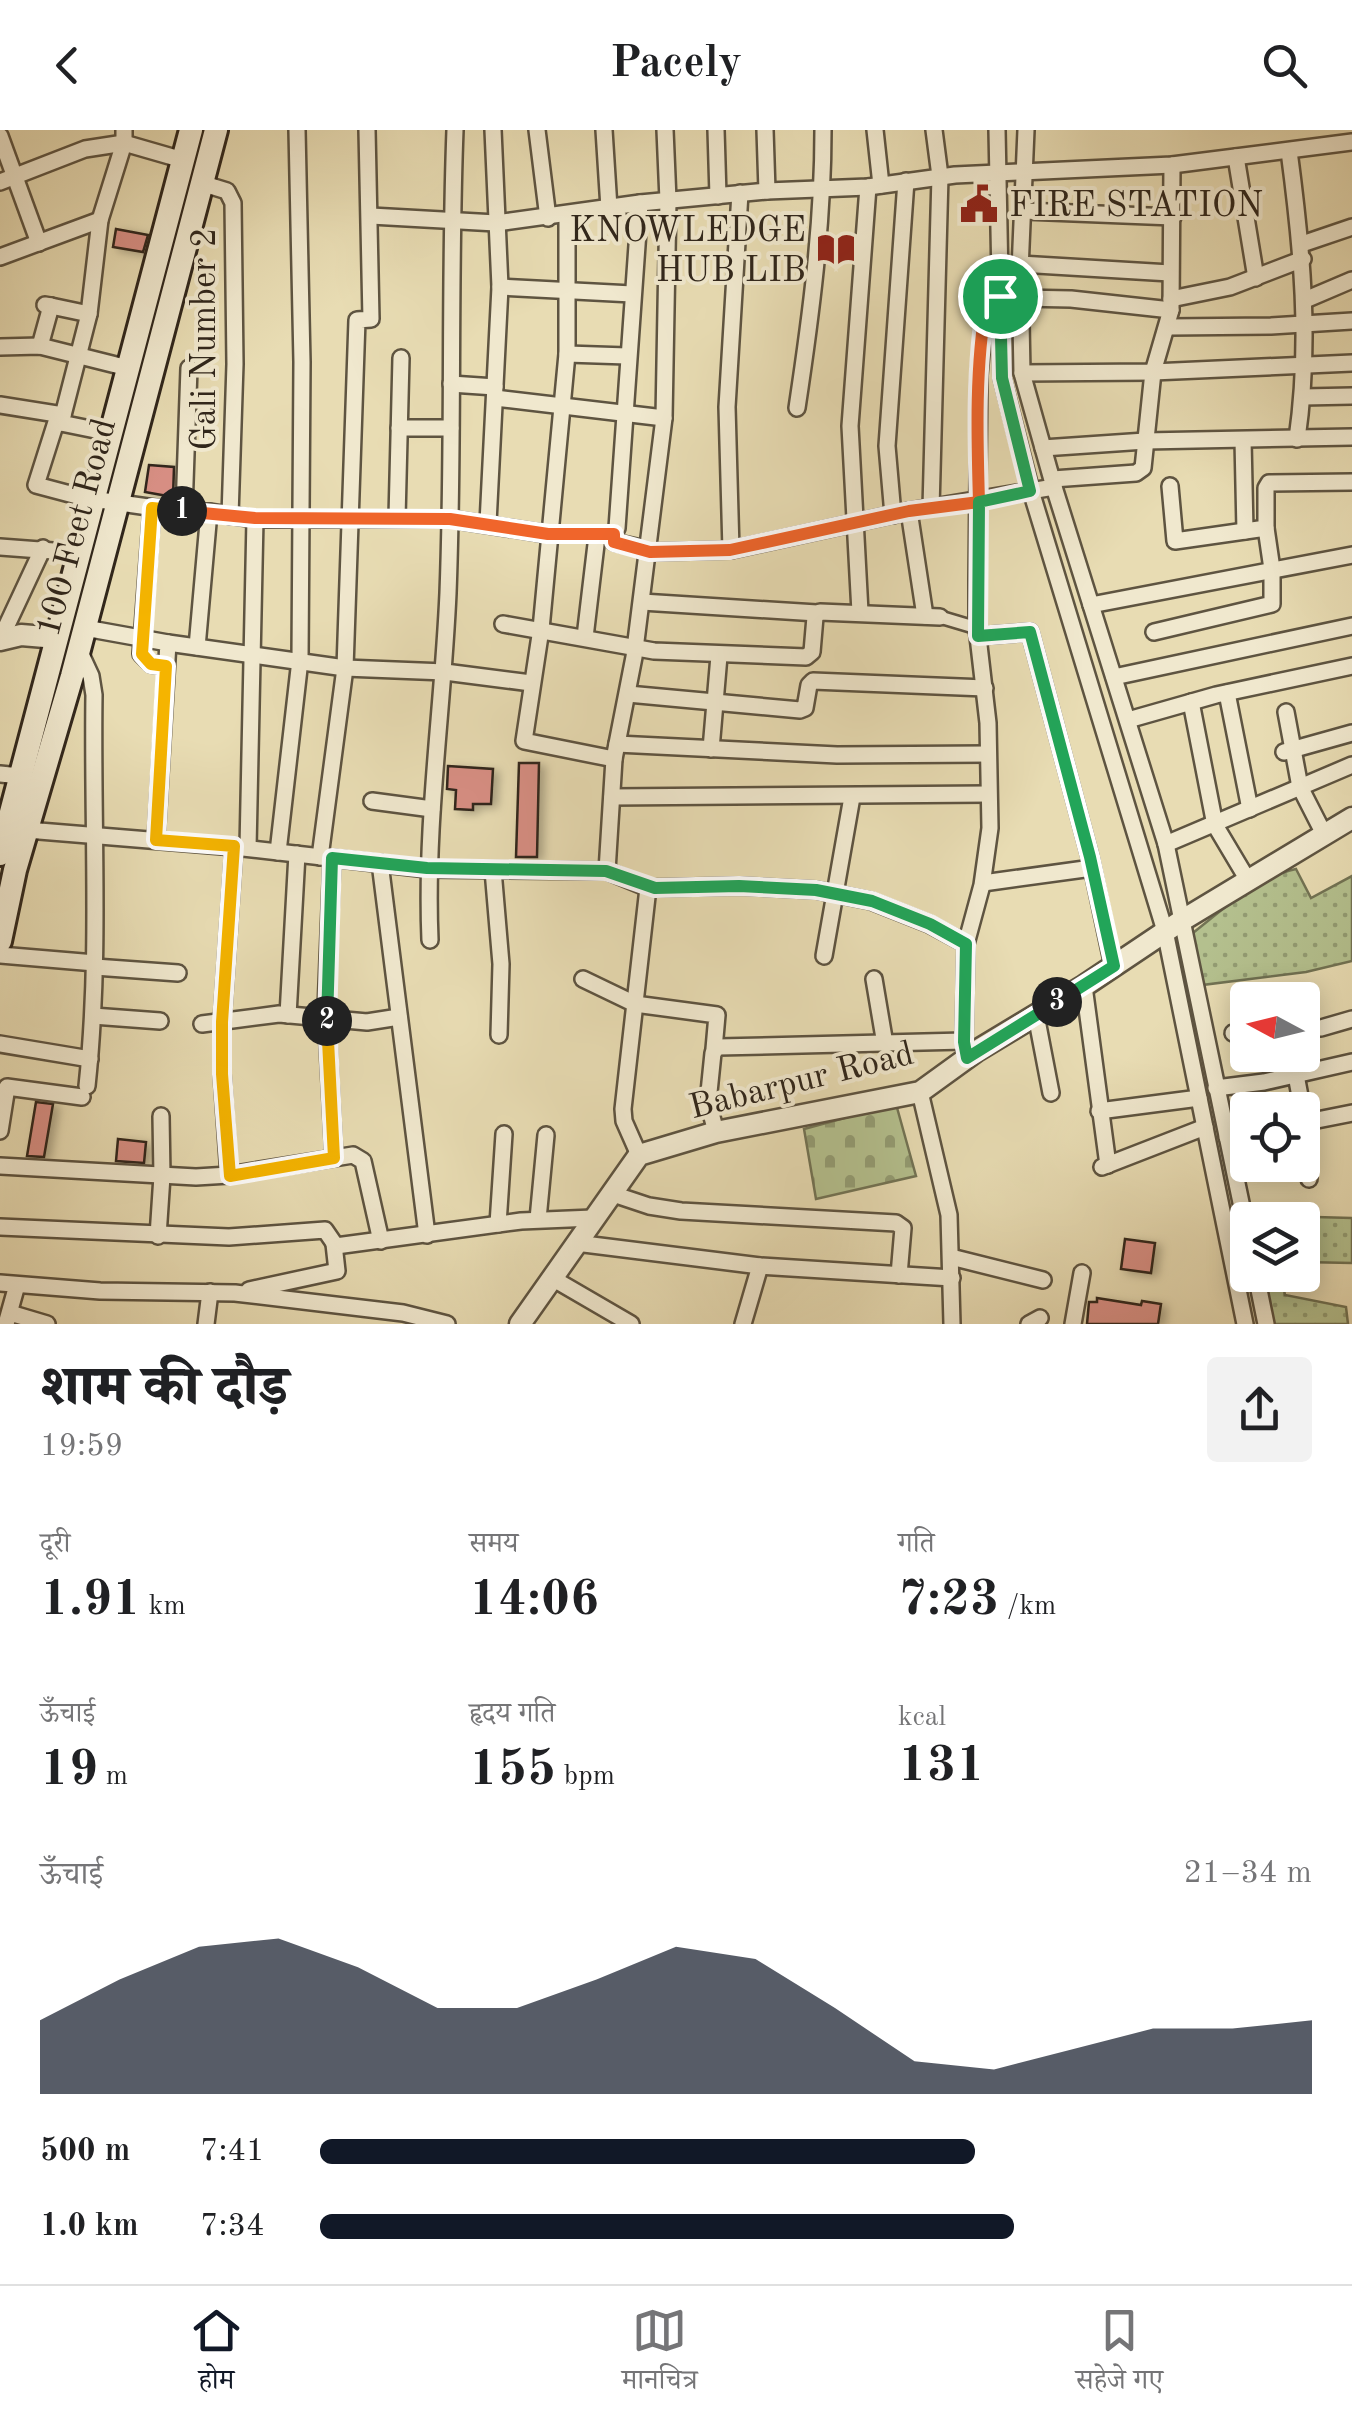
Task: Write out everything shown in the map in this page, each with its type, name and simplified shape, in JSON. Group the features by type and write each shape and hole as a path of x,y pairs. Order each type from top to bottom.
{"main road":[{"name":"100 Feet Road","path":"0,941 27,830 82,639 106,500 110,434 191,130"},
{"name":"100 Feet Road","path":"0,854 10,775 57,638 80,553 106,500 216,130"},
{"path":"183,160 204,174"}],"street":[{"path":"78,130 85,149"},
{"path":"278,852 300,660 297,130"},
{"path":"334,1158 327,1019 326,858 346,668 357,320 371,319 372,216 367,130"},
{"path":"430,940 427,868 445,672 450,519 454,130"},
{"path":"488,523 500,287 493,130"},
{"path":"537,130 548,218"},
{"path":"604,130 610,208"},
{"path":"606,871 616,751 650,552 664,418 668,200 665,130"},
{"path":"716,130 718,196"},
{"path":"765,130 766,191"},
{"path":"797,408 816,268 823,130"},
{"path":"860,612 850,426 874,186 875,130"},
{"path":"931,508 940,176 934,130"},
{"path":"997,130 1002,378 1030,491 1173,926 1216,1088 1241,1202"},
{"path":"1026,130 1020,264 1022,373 1166,844 1173,926 1199,1098 1245,1324"},
{"path":"0,136 7,179 38,243"},
{"path":"124,136 100,220 89,314 62,419 56,422 36,485 152,508 255,518 450,519 548,534 605,535 617,528 640,203"},
{"path":"7,179 124,136 183,160"},
{"path":"372,216 496,223 668,200 874,186 940,176 1172,165 1352,142"},
{"path":"1289,151 1306,300 1303,397 1297,439"},
{"path":"1236,158 1256,278"},
{"path":"605,535 614,542 650,552 730,550 901,513 979,502 1053,483 1140,472 1153,372 1169,327 1172,165"},
{"name":"Gali Number 2","path":"204,174 228,191 233,203 235,348 230,516"},
{"path":"906,181 887,446 901,513 933,616"},
{"path":"730,550 727,407 740,194"},
{"path":"1024,211 1173,216"},
{"path":"567,215 566,354 541,629 525,743 616,751 988,754"},
{"path":"0,256 100,220"},
{"path":"1020,298 1171,304 1256,278 1352,226"},
{"path":"1020,264 1170,273"},
{"path":"1306,300 1352,280"},
{"path":"500,287 632,294"},
{"path":"714,1050 722,1046 885,1044 966,1050 966,944 982,883 990,828 986,688 978,632 978,424 987,299 1000,296"},
{"path":"40,346 48,306 89,314"},
{"path":"1169,327 1352,321"},
{"path":"0,347 40,346 128,368"},
{"path":"566,354 627,356"},
{"path":"396,518 401,358"},
{"path":"1022,373 1352,363"},
{"path":"184,511 189,368"},
{"path":"451,384 561,405 664,418"},
{"path":"1303,397 1352,396"},
{"path":"0,406 110,434"},
{"path":"399,428 451,428"},
{"path":"1042,448 1145,441 1352,437"},
{"path":"1243,440 1245,531"},
{"path":"1154,632 1272,604 1266,488 1269,484 1352,482"},
{"path":"1170,486 1176,541 1266,528"},
{"path":"152,508 142,638 144,660 166,666"},
{"path":"197,647 209,512"},
{"path":"230,1176 222,1022 241,847 254,655 255,518"},
{"path":"584,637 605,535"},
{"path":"0,547 80,553"},
{"path":"0,640 43,548"},
{"path":"1092,606 1352,555"},
{"path":"642,602 933,616 978,632 1030,632 1114,966"},
{"path":"503,624 636,648 719,656 809,656 817,613"},
{"path":"1114,677 1352,626"},
{"path":"0,640 21,635 57,638"},
{"path":"0,1131 7,1086 85,1091 93,1016 97,836 94,695 82,639 142,638 346,668 445,672 531,682"},
{"path":"156,840 168,643"},
{"path":"710,749 719,656"},
{"path":"1128,720 1227,693 1352,666"},
{"path":"628,694 800,710 806,706 809,685 817,681 986,688"},
{"path":"1227,693 1250,809"},
{"path":"1191,702 1216,825 1249,882"},
{"path":"1286,712 1289,751 1300,787 1326,836"},
{"path":"1289,751 1352,733"},
{"path":"1166,844 1352,765"},
{"path":"612,797 988,794"},
{"path":"824,956 852,797"},
{"path":"372,801 432,809"},
{"name":"Babarpur Road","path":"638,1155 716,1132 920,1092 966,1050 1084,986 1173,926 1352,818"},
{"path":"27,830 241,847 427,868 606,871 648,888 739,886 836,893 907,914 966,944"},
{"path":"288,1015 296,854"},
{"path":"380,863 428,1235"},
{"path":"982,883 1092,868"},
{"path":"492,870 501,964 499,1035"},
{"path":"520,1324 638,1155 623,1116 648,888"},
{"path":"0,955 178,973"},
{"path":"583,979 635,1004 718,1015 708,1102 716,1132"},
{"path":"874,979 885,1044"},
{"path":"1084,986 1103,1166 1205,1127"},
{"path":"1036,1014 1051,1094"},
{"path":"202,1024 288,1015 367,1022 399,1017"},
{"path":"93,1016 160,1020"},
{"path":"1320,1028 1352,1019"},
{"path":"0,1044 90,1059"},
{"path":"1216,1088 1352,1062"},
{"path":"1296,1075 1299,1092"},
{"path":"920,1092 950,1216 952,1322 934,1324"},
{"path":"1100,1111 1199,1098"},
{"path":"1320,1120 1352,1113"},
{"path":"158,1236 162,1116"},
{"path":"498,1224 504,1134"},
{"path":"538,1220 546,1135"},
{"path":"0,1166 230,1176 353,1156 363,1161 381,1240"},
{"path":"610,1193 680,1211 896,1223 903,1228 898,1275"},
{"path":"334,1244 538,1220 594,1218"},
{"path":"0,1227 158,1236 330,1232 337,1271 235,1293"},
{"path":"576,1243 760,1266 952,1278"},
{"path":"952,1257 1043,1280"},
{"path":"744,1324 760,1266"},
{"path":"1073,1324 1082,1274"},
{"path":"552,1278 630,1324"},
{"path":"0,1283 100,1292 235,1293 403,1313 447,1324"},
{"path":"17,1284 8,1318 47,1324"},
{"path":"206,1324 210,1292"},
{"path":"1259,1292 1266,1324"}],"green space":[{"path":"1296,869 1311,898 1352,876 1352,961 1306,972 1202,985 1189,936 1253,887"},
{"path":"896,1104 916,1176 816,1199 804,1129"},
{"path":"1320,1217 1352,1218 1352,1263 1320,1262"},
{"path":"1264,1292 1284,1292 1346,1307 1348,1324 1271,1324"}],"building":[{"path":"116,229 148,235 143,252 113,247"},
{"path":"149,465 174,467 173,497 145,492"},
{"path":"519,763 539,763 537,857 516,857"},
{"path":"448,766 493,769 491,804 473,804 473,810 455,809 456,790 447,789"},
{"path":"36,1102 53,1104 44,1157 27,1156"},
{"path":"118,1139 146,1142 144,1163 116,1161"},
{"path":"1125,1239 1155,1243 1151,1273 1121,1269"},
{"path":"1097,1298 1161,1304 1158,1324 1087,1324 1089,1302 1097,1302"}],"place":[{"name":"FIRE STATION","path":"979,204"},
{"name":"KNOWLEDGE HUB LIB","path":"836,249"}],"route":[{"path":"1000,296 987,299 984,322 979,375 979,502 909,511 730,550 650,552 614,542 614,534 548,534 450,519 255,518 152,508 141,643 144,660 166,666 156,840 234,846 222,1022 230,1176 334,1158 326,1009 332,858 427,868 606,871 648,888 780,887 872,901 930,924 966,944 967,1058 1114,966 1090,857 1030,632 978,636 979,502 1030,491 1002,378 1000,296"}]}
